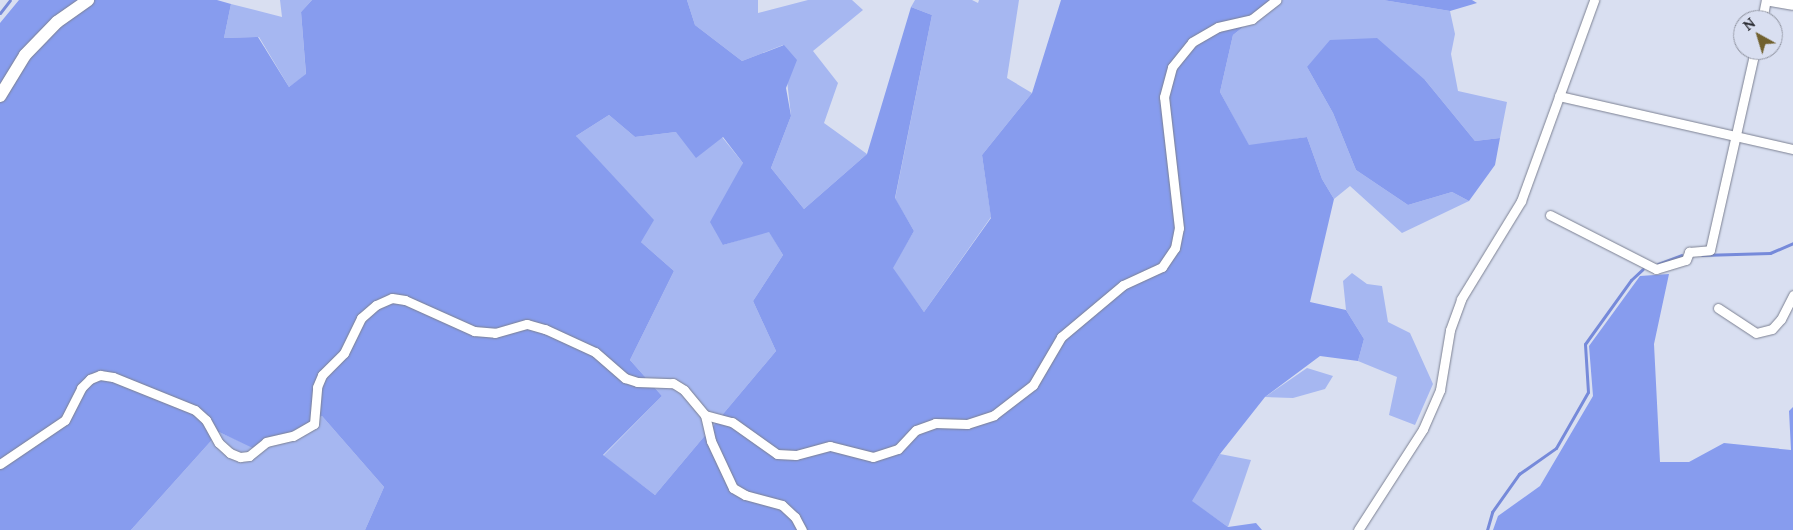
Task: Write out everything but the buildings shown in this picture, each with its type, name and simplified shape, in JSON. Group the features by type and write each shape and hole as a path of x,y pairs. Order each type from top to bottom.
{"street":[{"path":"0,96 25,55 57,22 88,0"},
{"path":"706,415 732,422 778,454 796,455 830,446 873,457 898,449 916,430 935,424 967,424 994,416 1033,385 1061,337 1123,285 1162,267 1175,248 1179,228 1164,97 1172,67 1192,42 1218,27 1252,19 1276,0"},
{"path":"1358,530 1423,429 1440,390 1450,330 1462,299 1521,201 1594,0"},
{"path":"1771,0 1793,4"},
{"path":"1550,215 1656,270 1686,260 1689,252 1710,250 1753,60"},
{"path":"1559,96 1793,149"},
{"path":"1718,308 1756,333 1772,329 1781,320 1793,295"},
{"path":"0,464 65,420 81,388 90,378 100,375 113,377 195,410 206,420 219,443 240,457 249,456 266,442 293,436 314,424 317,387 322,375 344,353 361,318 376,305 392,298 405,300 474,331 495,334 527,324 546,329 596,352 625,378 637,382 673,383 684,390 706,415 711,441 733,488 746,495 782,505 795,517 802,530"}],"shaded area":[{"path":"19,0 217,0 231,4 224,38 258,37 289,87 306,74 301,12 312,0 687,0 695,25 742,61 784,45 797,60 786,88 791,116 771,168 804,209 867,154 911,7 932,15 895,198 914,231 893,268 924,312 991,218 982,155 1032,93 1061,0 1277,0 1233,35 1220,92 1249,145 1307,137 1322,179 1334,199 1310,302 1346,310 1364,339 1358,361 1320,356 1265,397 1220,454 1192,501 1228,527 1256,523 1262,530 365,530 384,487 322,416 257,450 219,432 131,530 0,530 0,23","holes":["609,115 635,137 676,132 696,158 723,137 743,163 710,222 723,245 769,232 783,255 753,301 776,351 655,495 603,455 662,396 630,360 674,271 641,242 654,220 576,136"]},
{"path":"280,0 312,0 301,12 306,75 289,87 259,37 224,38 231,4 282,17"},
{"path":"687,0 758,0 758,13 808,0 852,0 863,10 813,51 838,83 824,123 867,154 804,209 771,168 791,116 783,45 742,61 695,25"},
{"path":"915,0 972,0 978,3 979,0 1019,0 1007,78 1032,93 982,155 991,217 924,312 892,268 914,231 895,199 932,15 911,7"},
{"path":"1277,0 1383,0 1450,11 1455,34 1451,54 1458,91 1507,102 1500,138 1475,141 1425,80 1307,67 1333,113 1356,170 1408,205 1452,192 1469,201 1402,233 1350,186 1334,199 1322,179 1307,137 1249,146 1220,92 1233,35"},
{"path":"1383,0 1472,0 1477,3 1450,11"},
{"path":"1377,38 1425,80 1475,141 1500,138 1495,165 1469,201 1452,192 1408,205 1356,170 1333,113 1307,67 1330,40"},
{"path":"609,115 635,137 676,132 722,137 743,163 723,245 769,231 783,255 753,301 776,351 655,495 603,456 662,396 630,360 674,271 641,242 576,136"},
{"path":"1352,273 1367,284 1382,286 1388,322 1410,333 1433,384 1415,425 1389,415 1397,377 1358,361 1364,339 1346,310 1343,281"},
{"path":"1669,274 1654,344 1660,462 1689,462 1724,443 1791,450 1789,411 1793,407 1793,530 1493,530 1498,516 1540,486 1593,396 1589,346 1640,276"},
{"path":"1307,368 1333,376 1325,389 1293,398 1265,397"},
{"path":"322,416 384,487 365,530 131,530 219,432 257,449"},
{"path":"1220,454 1251,460 1228,527 1191,501"}],"waterway":[{"path":"0,13 10,0"},
{"path":"1702,255 1770,253 1793,243"},
{"path":"1658,264 1681,255"},
{"path":"1487,530 1492,512 1519,474 1556,448 1588,392 1585,344 1631,280 1643,269"}]}
